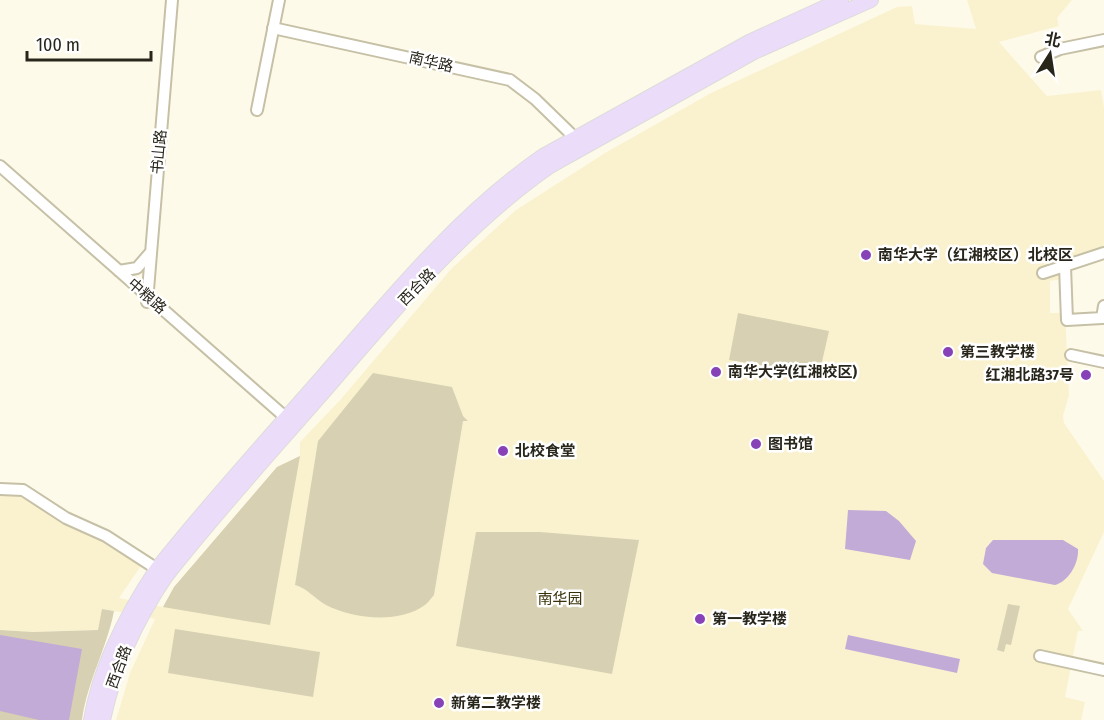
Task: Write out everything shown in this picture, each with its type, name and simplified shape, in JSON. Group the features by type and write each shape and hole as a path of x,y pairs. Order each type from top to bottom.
{"main road":[{"name":"西合路","path":"103,720 123,653 150,599 288,424 415,272 473,214 518,173 543,156 749,42 841,0"},
{"name":"西合路","path":"92,720 113,648 127,618 157,569 288,424 482,221 525,183 550,165 754,52 871,0"}],"street":[{"name":"书山路","path":"147,300 172,0"},
{"path":"257,110 279,0"},
{"name":"南华路","path":"273,28 510,80 535,99 570,133"},
{"path":"1041,57 1060,49 1104,40"},
{"name":"中粮路","path":"0,166 119,271 147,300"},
{"name":"中粮路","path":"0,173 288,424"},
{"path":"119,271 137,268 151,250"},
{"path":"1043,273 1104,253"},
{"path":"1065,266 1067,320 1102,318 1104,306"},
{"path":"1071,355 1104,362"},
{"path":"0,489 23,490 66,518 106,536 157,569"},
{"path":"1104,663 1041,652 1104,670"}],"shaded area":[{"name":"南华大学(红湘校区)","path":"967,0 1072,0 1057,18 1059,26 999,42 1047,96 1101,90 1104,107 1104,249 1063,263 1063,279 1050,281 1050,313 1065,313 1069,395 1063,416 1064,423 1104,481 1104,532 1068,609 1083,631 1078,631 1065,697 1085,702 1081,720 116,720 130,673 155,619 103,609 98,630 33,632 0,630 0,492 21,493 107,538 143,563 119,598 163,607 174,587 277,467 300,456 300,442 341,399 452,268 516,210 605,153 711,93 897,7 912,6 915,24 976,29"},
{"path":"848,510 886,511 899,521 916,541 910,560 845,549"},
{"path":"993,540 1063,540 1078,549 1077,560 1069,576 1055,585 992,573 983,564 986,548"},
{"path":"0,635 82,649 69,720 39,720 0,711"},
{"path":"848,635 960,659 957,673 845,649"}],"green space":[{"path":"738,313 829,331 819,375 729,360"},
{"path":"373,373 452,387 463,416 468,421 463,421 434,595 425,605 414,611 389,617 362,616 337,610 295,585 318,441"},
{"path":"300,456 270,625 163,607 174,587 277,467"},
{"name":"南华园","path":"476,532 540,532 639,540 612,674 456,646"},
{"path":"1008,604 1020,606 1011,645 1006,644 1004,652 997,650"},
{"path":"102,609 114,611 88,692 82,720 0,720 0,630 33,632 98,630"},
{"path":"175,629 320,652 313,697 168,673"}],"place":[{"name":"南华大学（红湘校区）北校区","path":"866,255"},
{"name":"第三教学楼","path":"948,352"},
{"name":"南华大学(红湘校区)","path":"716,372"},
{"name":"红湘北路37号","path":"1086,375"},
{"name":"图书馆","path":"756,444"},
{"name":"北校食堂","path":"503,451"},
{"name":"第一教学楼","path":"700,619"},
{"name":"新第二教学楼","path":"439,703"}]}
